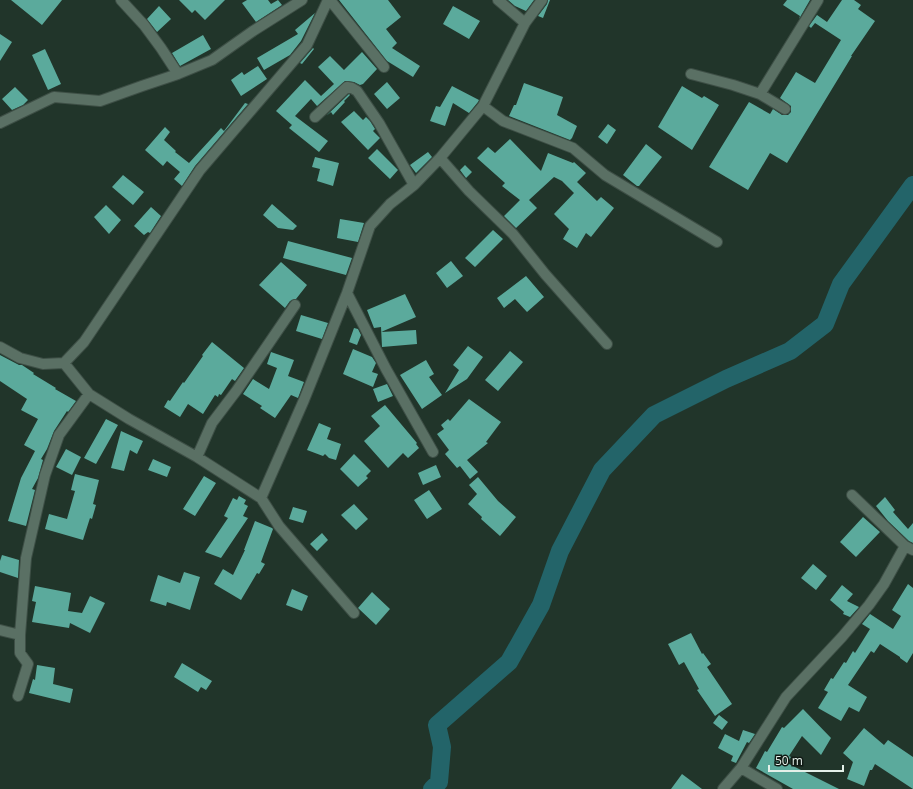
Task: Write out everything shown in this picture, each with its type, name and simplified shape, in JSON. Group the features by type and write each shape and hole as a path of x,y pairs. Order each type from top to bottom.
{"street":[{"path":"121,0 144,25 178,74"},
{"path":"2,118 54,97 100,101 178,74 212,60 253,31 302,0"},
{"path":"0,348 20,358 43,364 64,362 84,342 200,170 307,45 329,0 384,67"},
{"path":"498,0 525,23"},
{"path":"261,498 304,400 346,293 370,226 390,204 414,185 440,158 483,106 525,23 542,0"},
{"path":"760,94 818,0"},
{"path":"691,74 760,94 785,109"},
{"path":"315,117 347,87 357,91 379,123 414,185"},
{"path":"483,106 503,121 573,148 605,175 717,242"},
{"path":"440,158 469,191 513,234 545,274 607,344"},
{"path":"346,293 386,369 433,452"},
{"path":"197,457 212,423 237,390 295,305"},
{"path":"64,362 89,394 129,419 197,457 261,498 279,526 354,613"},
{"path":"18,696 28,664 20,653 26,558 45,475 59,435 89,394"},
{"path":"723,789 741,768 786,698 869,605 909,548 852,495"},
{"path":"0,630 20,636"},
{"path":"741,768 777,789"}],"building":[{"path":"11,0 62,0 42,25"},
{"path":"179,0 225,0 205,20 195,10 192,13"},
{"path":"247,0 268,0 271,4 278,0 282,5 256,22 242,3"},
{"path":"339,0 388,0 401,17 386,29 397,43 392,48 420,66 413,77 387,61"},
{"path":"508,0 534,0 526,11 515,6"},
{"path":"548,0 550,0 543,18 538,16 547,4"},
{"path":"787,0 810,0 799,19 800,16 783,5"},
{"path":"842,0 854,0 861,5 858,9 875,21 851,56 787,163 770,153 748,190 709,167 749,102 770,114 773,109 782,115 788,115 791,112 791,106 780,98 796,72 815,83 841,40 815,23 811,28 809,26 817,15 827,22"},
{"path":"159,6 171,19 157,32 147,19"},
{"path":"453,6 480,21 469,39 443,24"},
{"path":"315,13 301,41 290,55 264,70 257,58 298,34 295,30"},
{"path":"0,34 12,42 0,61"},
{"path":"203,35 211,49 180,66 172,53"},
{"path":"313,48 314,49 302,64 300,63"},
{"path":"45,49 61,84 48,90 32,55"},
{"path":"362,52 377,69 363,84 360,85 354,82 345,81 317,106 311,99 295,116 328,141 319,152 289,128 292,125 276,111 305,80 321,96 334,84 318,67 330,56 344,70"},
{"path":"258,66 267,79 241,96 231,80 242,72 244,75"},
{"path":"387,82 400,98 387,109 374,94"},
{"path":"524,83 563,97 557,115 577,126 570,140 509,116 514,105 516,105"},
{"path":"452,86 479,100 478,102 469,113 453,103 445,126 430,121 436,106 440,107"},
{"path":"682,86 702,98 704,96 719,105 692,150 658,127"},
{"path":"15,87 28,100 23,105 12,110 2,99"},
{"path":"349,94 350,95 344,101 345,102 333,115 331,112 326,116"},
{"path":"245,103 248,104 195,166 182,186 174,179 180,172 167,161 163,166 145,150 165,127 170,132 164,140 176,151 175,152 189,163 221,128 224,131"},
{"path":"354,111 363,120 366,117 370,121 375,129 373,131 380,138 368,150 341,122"},
{"path":"608,124 616,130 607,144 598,137"},
{"path":"510,139 541,171 548,153 573,163 574,162 586,173 577,182 597,201 601,197 614,208 591,237 586,233 577,248 563,239 569,229 554,214 574,193 562,181 554,177 529,200 537,208 516,228 504,216 520,200 502,186 505,183 477,158 488,147 495,153"},
{"path":"646,144 662,157 639,186 637,186 623,175"},
{"path":"377,149 398,170 390,179 368,158"},
{"path":"428,152 432,157 416,173 410,165"},
{"path":"315,157 339,163 333,186 317,181 320,169 312,167"},
{"path":"465,165 472,172 466,178 460,170"},
{"path":"123,175 144,192 133,205 112,187"},
{"path":"272,204 297,226 293,230 278,228 263,215"},
{"path":"106,205 121,220 109,234 94,217"},
{"path":"151,207 161,216 150,233 148,232 144,235 134,226"},
{"path":"340,219 364,223 358,242 337,238"},
{"path":"493,230 503,239 475,267 465,258"},
{"path":"288,241 352,258 346,275 283,258"},
{"path":"451,261 463,276 447,288 436,273"},
{"path":"281,262 307,285 296,299 290,301 285,308 259,285"},
{"path":"526,276 544,297 527,312 515,299 504,308 497,298"},
{"path":"405,294 416,317 381,332 381,327 374,328 367,310"},
{"path":"301,315 328,323 322,339 296,331"},
{"path":"354,328 358,329 361,335 357,345 349,342"},
{"path":"416,330 417,344 382,347 381,332"},
{"path":"212,342 244,368 235,381 232,379 221,395 219,394 218,397 215,395 203,414 188,404 180,417 164,407 183,382 184,383"},
{"path":"468,346 483,357 467,379 445,393 459,370 453,365"},
{"path":"353,349 372,357 376,363 372,372 378,374 373,387 343,374"},
{"path":"510,351 523,362 498,391 485,380"},
{"path":"271,352 294,360 288,376 304,382 298,398 291,395 275,418 260,408 262,406 243,394 253,379 269,389 277,368 267,364"},
{"path":"0,355 19,365 22,365 34,373 33,374 56,388 55,389 76,401 68,412 67,411 54,431 47,449 41,459 43,460 38,478 32,489 35,490 26,526 8,521 21,478 35,451 24,445 38,419 21,410 27,399 0,381"},
{"path":"426,360 434,374 429,377 442,395 422,409 400,375"},
{"path":"387,384 393,396 378,402 373,389"},
{"path":"469,399 501,422 486,442 488,443 467,460 478,472 470,479 460,466 457,468 445,454 449,450 437,434 444,429 441,425 448,419 450,421"},
{"path":"385,405 417,443 416,444 419,448 408,458 403,453 388,468 364,441 380,426 371,416"},
{"path":"106,419 118,425 96,464 84,458"},
{"path":"319,423 331,428 327,439 341,444 336,460 329,458 325,454 323,456 307,450"},
{"path":"121,431 143,441 137,454 130,450 124,471 111,468"},
{"path":"66,449 81,457 72,475 56,467"},
{"path":"354,454 371,471 366,476 368,478 358,487 340,469"},
{"path":"153,459 171,467 167,477 148,470"},
{"path":"436,465 441,477 423,485 418,473"},
{"path":"75,474 99,480 93,504 96,505 83,540 45,529 49,514 67,519 75,491 71,490"},
{"path":"204,476 216,483 195,516 183,509"},
{"path":"478,477 498,501 516,517 500,536 481,519 482,517 468,504 477,494 469,485"},
{"path":"429,490 442,509 427,519 414,500"},
{"path":"239,496 246,500 244,504 248,506 243,516 248,518 221,558 205,552 228,518 224,516 233,498 237,500"},
{"path":"885,497 895,510 893,512 908,529 913,523 913,543 888,521 876,506"},
{"path":"354,504 368,519 356,530 341,515"},
{"path":"293,507 307,511 303,523 289,519"},
{"path":"863,517 880,532 856,557 840,542"},
{"path":"255,521 273,529 261,562 265,564 259,574 257,573 241,600 214,584 223,569 233,575 245,550"},
{"path":"322,533 328,540 317,551 310,544"},
{"path":"2,555 19,560 18,578 0,572 0,561"},
{"path":"813,564 827,576 816,590 801,578"},
{"path":"184,572 200,577 190,610 167,602 166,606 150,601 158,575 180,583"},
{"path":"908,584 913,588 913,653 907,663 880,644 874,653 871,651 848,685 867,697 859,712 849,707 841,721 818,708 828,692 824,690 831,678 833,679 844,662 846,663 853,651 855,653 870,629 862,624 870,614 893,629 901,616 892,610"},
{"path":"842,585 853,594 847,601 859,607 850,617 843,614 844,612 830,600"},
{"path":"35,586 71,593 68,611 82,613 90,596 105,603 90,633 70,623 69,628 32,622 36,602 32,601"},
{"path":"292,589 308,596 302,611 286,605"},
{"path":"372,592 390,609 376,625 358,608"},
{"path":"691,633 702,654 703,653 711,664 707,667 732,704 715,716 697,690 699,689 684,662 679,665 668,644"},
{"path":"182,663 212,681 206,690 201,687 198,692 174,677"},
{"path":"37,665 55,668 53,684 73,689 70,703 29,693 33,679 35,680"},
{"path":"803,709 831,738 821,755 802,736 789,756 791,757 787,763 839,789 793,789 756,768 765,751 767,752 782,727 784,728"},
{"path":"719,715 728,722 722,730 713,723"},
{"path":"864,728 884,745 888,740 913,757 913,789 875,764 872,770 870,770 864,786 847,779 853,762 843,753"},
{"path":"743,730 755,734 749,743 747,742 736,763 731,761 733,756 718,748 725,734 739,741"},
{"path":"682,774 702,789 671,789"}],"waterway":[{"path":"432,789 439,782 442,747 437,725 509,662 541,605 560,551 602,470 654,415 726,379 790,351 825,324 841,284 913,185"}]}
